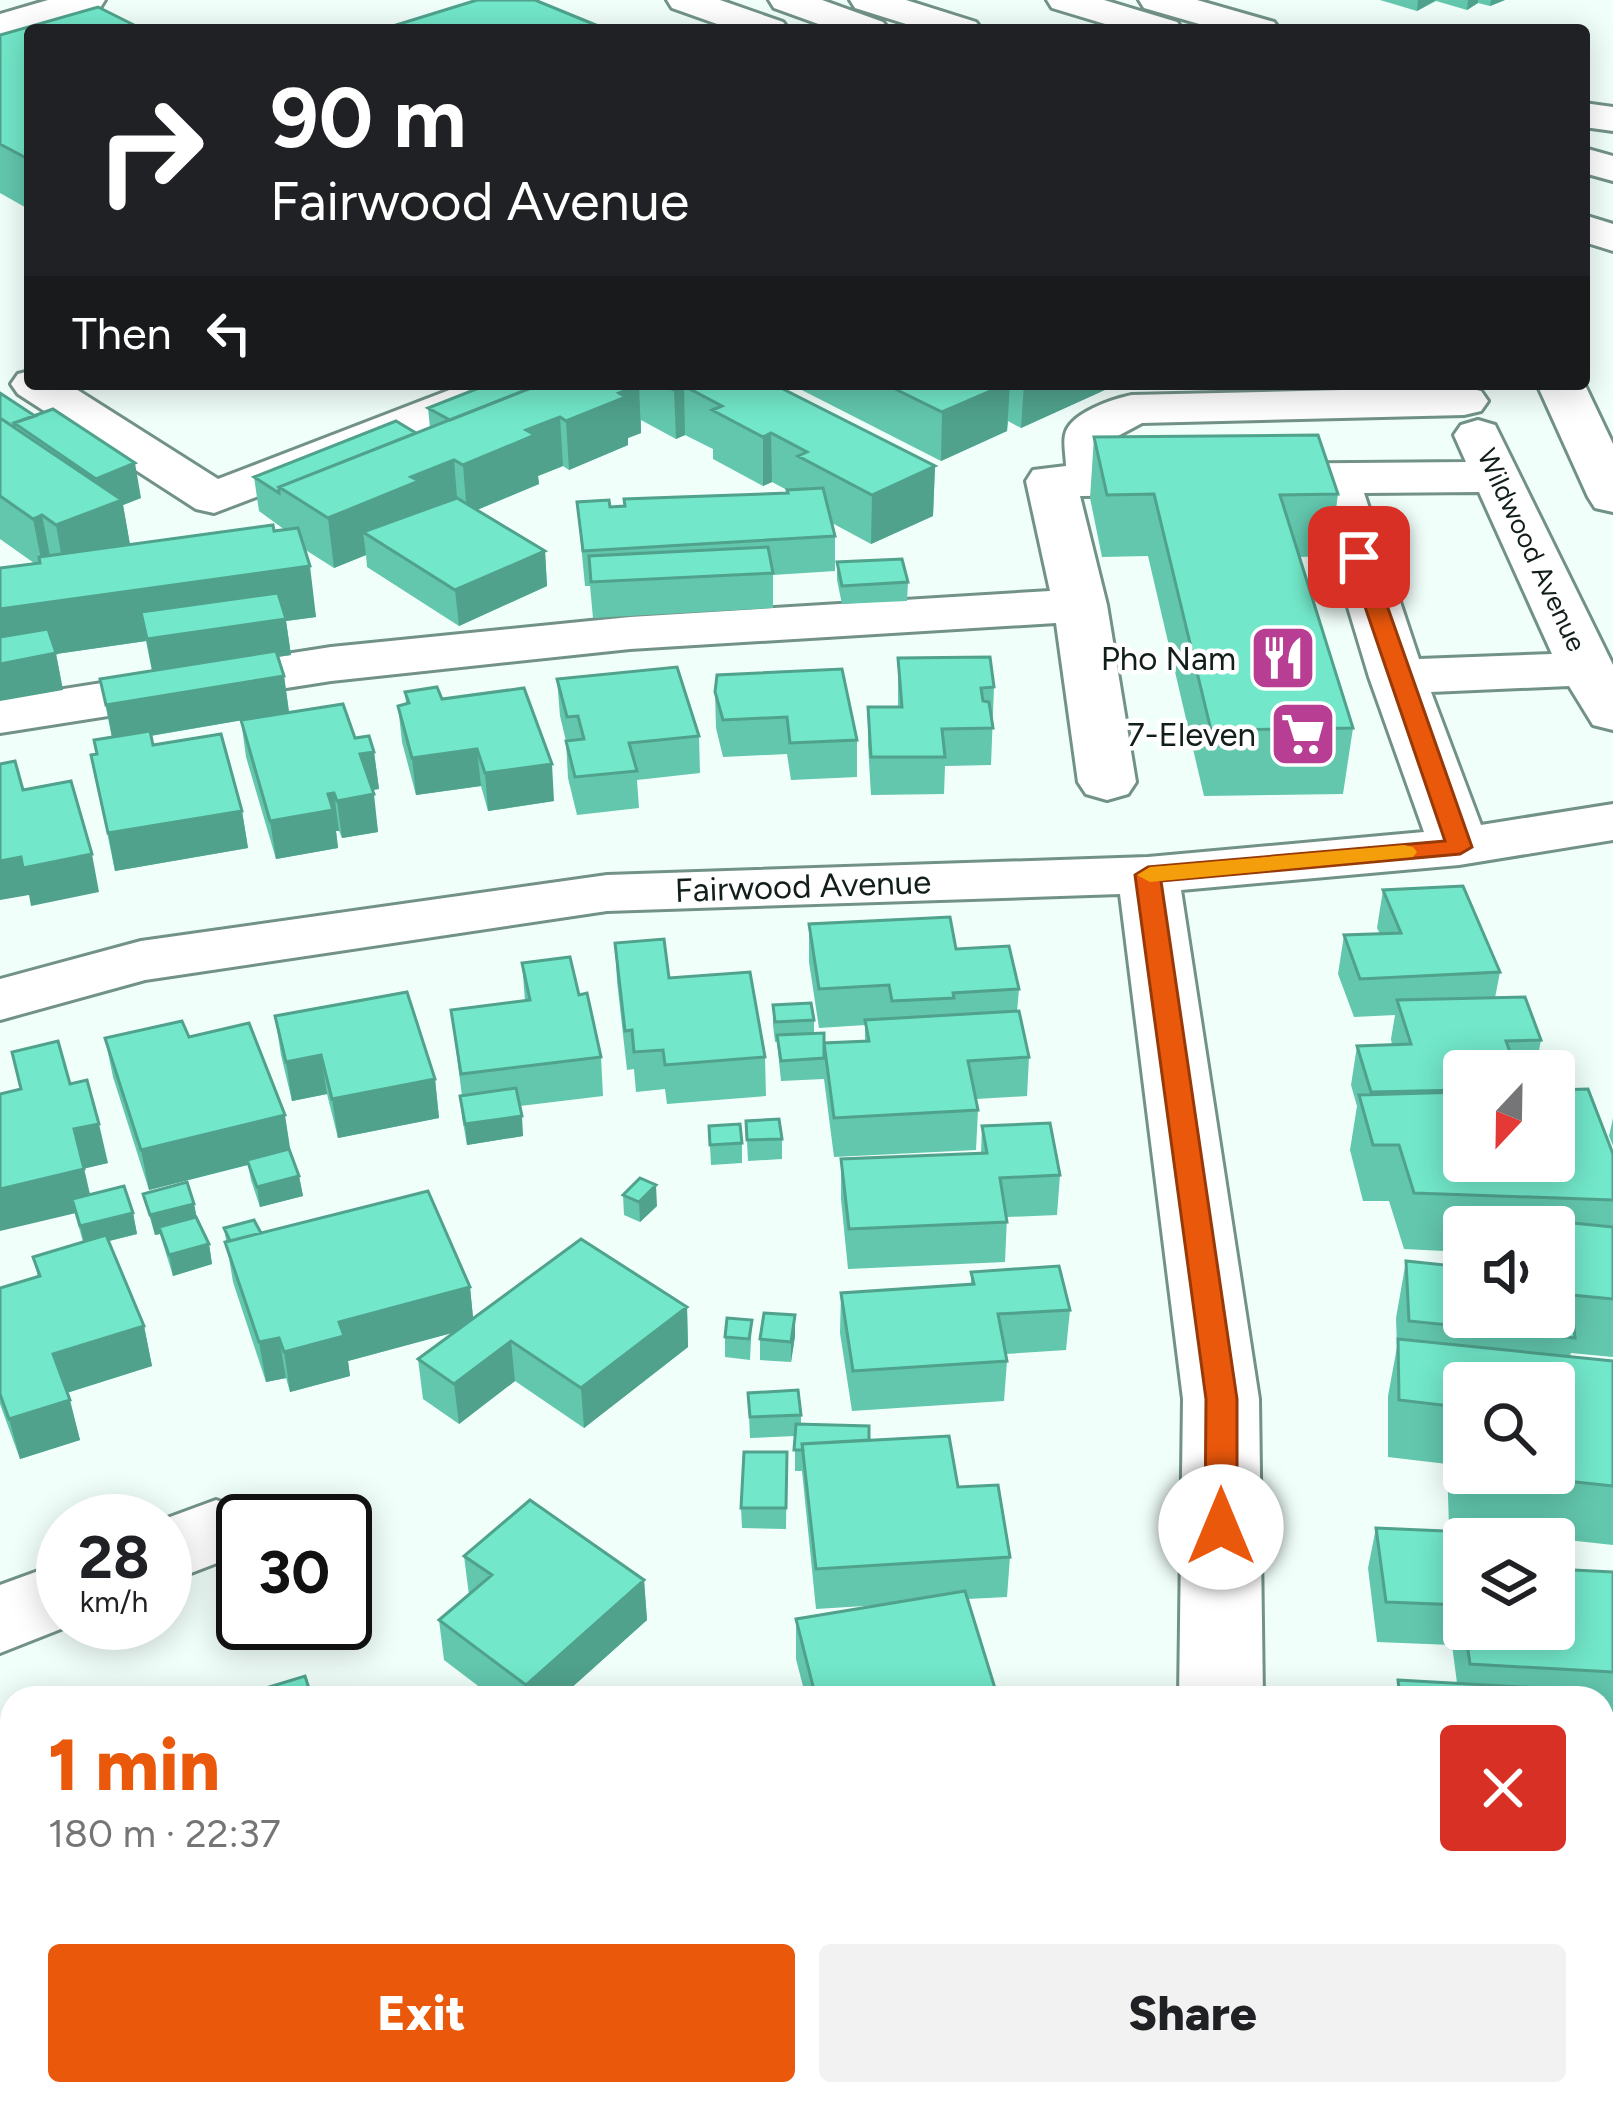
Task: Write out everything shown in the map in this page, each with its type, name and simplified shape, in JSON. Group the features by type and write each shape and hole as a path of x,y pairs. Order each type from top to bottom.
{"main road":[{"path":"0,26 87,0"},
{"path":"685,0 753,24"},
{"path":"787,0 853,24"},
{"path":"868,0 944,24"},
{"path":"1065,0 1144,24"},
{"path":"1157,0 1240,24"},
{"path":"45,390 214,498 493,390"},
{"path":"1564,390 1613,496"},
{"path":"1092,480 1089,432 1132,409 1461,392"},
{"name":"Wildwood Avenue","path":"1461,392 1495,477 1600,691"},
{"path":"1107,782 1080,605 1051,481 1495,477"},
{"path":"1334,478 1397,676 1460,847"},
{"path":"0,716 331,664 630,632 1080,605"},
{"path":"1397,676 1600,691"},
{"name":"Fairwood Avenue","path":"0,1000 141,962 607,893 1148,875 1460,847 1613,822"},
{"path":"1148,875 1221,1399 1220,1686"},
{"path":"0,1620 36,1605"}],"building":[{"path":"477,0 535,0 593,24 399,24"},
{"path":"98,7 132,24 38,24"},
{"path":"24,28 24,157 0,144 0,35"},
{"path":"474,390 526,390 450,420 428,408"},
{"path":"526,390 626,390 619,393 626,397 566,421 560,417 526,430 535,435 463,465 454,460 411,477 419,481 328,518 279,487"},
{"path":"692,390 785,390 935,466 872,495 798,456 807,452 771,433 763,437 712,410 722,406"},
{"path":"897,390 993,390 942,412"},
{"path":"0,393 35,416 14,423 15,428 0,418"},
{"path":"53,409 135,463 96,479 14,423"},
{"path":"0,418 122,500 56,525 42,515 33,519 0,496"},
{"path":"396,421 416,433 279,487 279,493 254,477"},
{"path":"1318,435 1338,494 1280,495 1353,728 1211,730 1154,494 1107,495 1094,437"},
{"path":"823,488 835,536 583,551 577,502 609,500 610,507 625,506 624,499"},
{"path":"457,498 545,551 455,590 363,532"},
{"path":"273,525 274,531 298,528 310,566 0,609 0,568 40,563 39,557"},
{"path":"768,547 773,573 591,582 589,556"},
{"path":"902,559 908,582 842,586 837,562"},
{"path":"278,593 286,619 147,639 141,612"},
{"path":"48,629 56,653 0,664 0,637"},
{"path":"276,651 284,676 106,705 100,679"},
{"path":"990,657 994,687 981,688 983,701 989,702 993,728 942,729 945,757 871,757 868,707 902,707 898,658"},
{"path":"677,667 699,736 629,743 637,771 575,777 566,741 584,739 578,716 567,717 557,679"},
{"path":"842,669 857,740 790,743 787,717 723,720 715,692 717,675"},
{"path":"437,687 442,699 524,688 552,764 485,773 477,749 412,758 398,706 409,703 405,692"},
{"path":"343,704 355,738 369,736 374,752 360,754 374,794 337,801 334,793 328,794 333,810 270,821 241,720"},
{"path":"150,731 153,745 221,734 242,811 108,833 91,755 97,754 94,740"},
{"path":"15,761 23,790 71,781 92,854 23,868 21,857 0,861 0,764"},
{"path":"1463,886 1500,972 1360,979 1344,935 1401,933 1383,890"},
{"path":"950,917 956,949 1009,946 1019,989 892,1001 889,985 819,989 809,924"},
{"path":"664,939 669,978 750,972 765,1057 665,1065 663,1050 634,1052 632,1030 625,1031 615,943"},
{"path":"570,957 579,995 587,993 601,1057 461,1074 451,1010 530,1000 522,963"},
{"path":"407,992 435,1079 332,1099 321,1055 286,1062 275,1016"},
{"path":"1525,997 1541,1040 1506,1041 1509,1050 1443,1050 1443,1090 1371,1092 1357,1046 1411,1044 1397,1000"},
{"path":"811,1003 814,1020 775,1022 773,1005"},
{"path":"1019,1011 1029,1057 968,1061 978,1110 834,1118 824,1043 869,1041 865,1020"},
{"path":"182,1021 189,1037 249,1023 285,1115 141,1150 105,1038"},
{"path":"824,1033 824,1058 781,1061 777,1035"},
{"path":"58,1041 70,1084 87,1080 99,1124 74,1129 84,1169 0,1189 0,1094 21,1089 12,1052"},
{"path":"516,1088 522,1116 465,1124 460,1096"},
{"path":"1575,1089 1588,1089 1613,1154 1613,1200 1414,1193 1399,1145 1373,1145 1359,1095 1443,1093 1443,1182 1575,1182"},
{"path":"779,1119 782,1139 747,1140 746,1121"},
{"path":"1050,1123 1060,1175 1000,1178 1007,1222 849,1229 841,1159 987,1153 982,1126"},
{"path":"740,1124 742,1143 710,1145 709,1126"},
{"path":"289,1149 299,1176 257,1187 247,1160"},
{"path":"640,1178 656,1185 639,1202 623,1195"},
{"path":"187,1182 194,1204 150,1215 143,1194"},
{"path":"124,1186 133,1213 80,1226 72,1199"},
{"path":"428,1191 470,1287 339,1322 344,1336 284,1352 279,1338 259,1342 225,1242"},
{"path":"196,1217 209,1244 169,1255 159,1227"},
{"path":"254,1220 261,1233 230,1241 224,1228"},
{"path":"1575,1223 1613,1227 1613,1299 1575,1295"},
{"path":"106,1235 144,1326 53,1354 70,1400 9,1419 0,1394 0,1288 40,1276 33,1257"},
{"path":"581,1239 687,1307 581,1388 511,1341 454,1384 418,1359"},
{"path":"1406,1261 1443,1265 1443,1324 1409,1321"},
{"path":"1059,1266 1070,1310 998,1314 1007,1361 853,1371 841,1293 974,1284 971,1272"},
{"path":"764,1313 795,1315 791,1342 760,1339"},
{"path":"727,1318 752,1320 749,1339 725,1337"},
{"path":"1398,1339 1613,1361 1613,1486 1575,1482 1575,1362 1443,1362 1443,1405 1399,1400"},
{"path":"798,1390 801,1415 750,1417 748,1393"},
{"path":"796,1424 869,1426 869,1440 802,1444 803,1450 794,1450"},
{"path":"949,1436 958,1487 998,1485 1010,1557 816,1569 802,1444"},
{"path":"744,1452 787,1452 786,1508 741,1508"},
{"path":"530,1500 644,1580 526,1685 439,1620 492,1575 464,1556"},
{"path":"1376,1528 1443,1531 1443,1604 1386,1602"},
{"path":"1575,1570 1613,1572 1613,1672 1470,1664 1468,1650 1575,1650"},
{"path":"965,1591 994,1686 813,1686 796,1619"},
{"path":"305,1676 308,1686 272,1686"},
{"path":"1398,1680 1504,1686 1399,1686"}],"slow traffic":[{"path":"1150,875 1404,852"}],"place":[{"name":"Pho Nam","path":"1283,658"},
{"name":"7-Eleven","path":"1303,734"}],"route":[{"path":"1221,1527 1221,1399 1148,875 1460,847 1359,557"}]}
